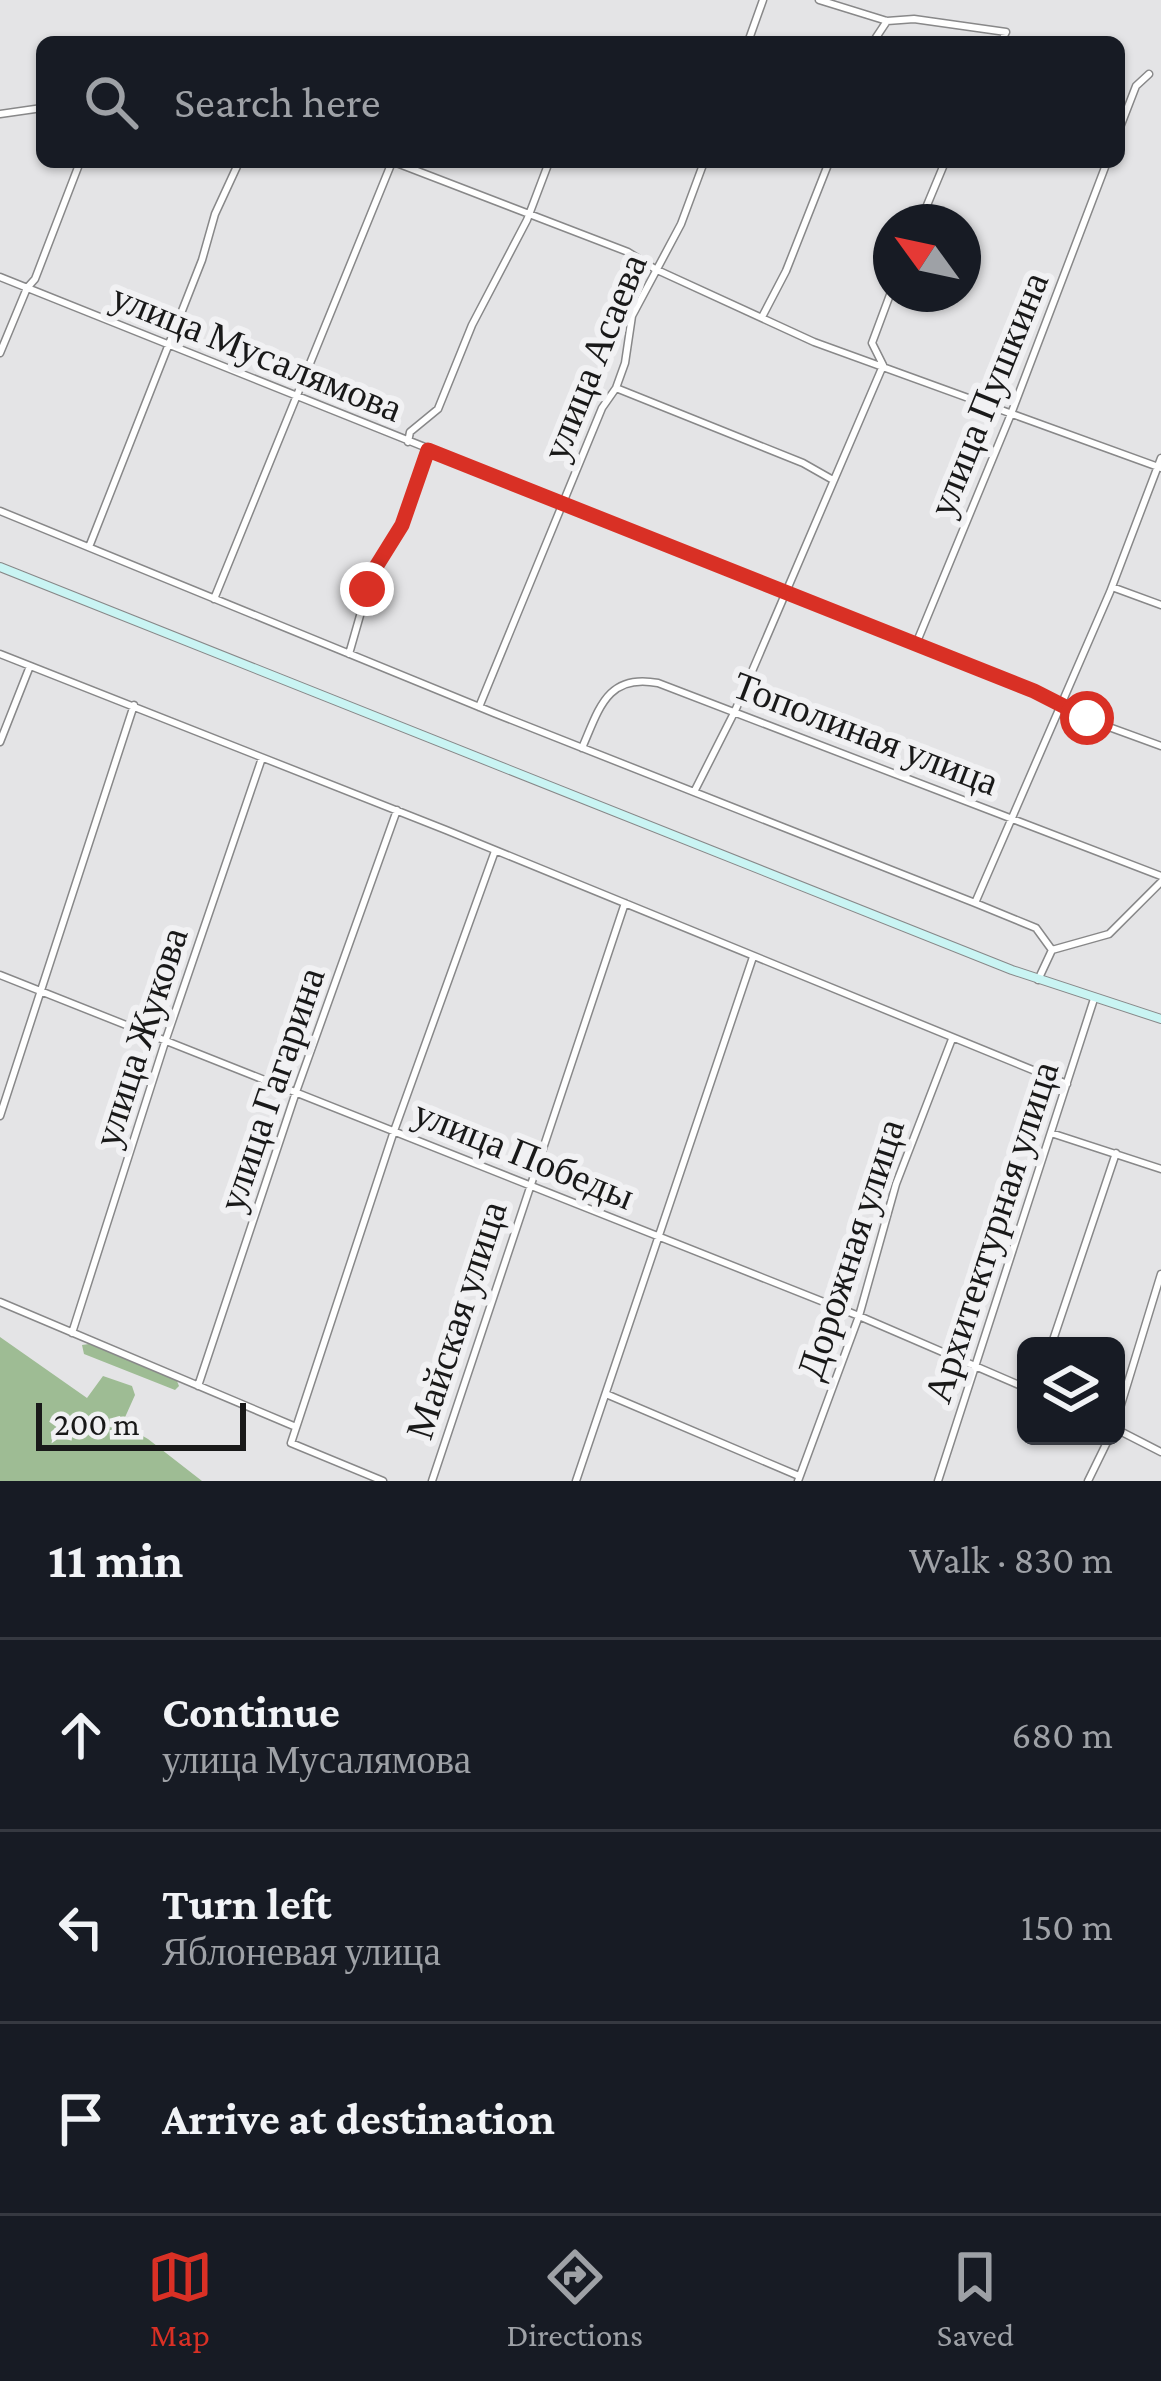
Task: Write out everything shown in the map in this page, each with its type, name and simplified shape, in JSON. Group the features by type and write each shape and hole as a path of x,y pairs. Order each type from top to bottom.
{"main road":[{"path":"0,567 1038,980 1161,1019"}],"street":[{"path":"750,36 764,0"},
{"path":"819,0 887,21 914,19 1006,32 1004,36"},
{"path":"877,36 887,21"},
{"path":"1125,114 1136,86 1149,74"},
{"path":"0,113 36,109"},
{"path":"0,353 35,279 78,168"},
{"path":"89,548 236,168"},
{"path":"214,599 391,168"},
{"path":"409,168 628,252 814,342 1159,467"},
{"path":"408,442 410,432 438,409 472,325 530,214 547,168"},
{"name":"улица Асаева","path":"479,707 602,408 616,388 632,316 681,224 702,168"},
{"path":"762,317 828,168"},
{"path":"928,204 942,168"},
{"name":"улица Пушкина","path":"916,644 1105,168"},
{"name":"улица Мусалямова","path":"0,277 1161,746"},
{"path":"884,312 872,344 884,368"},
{"path":"694,793 735,711 884,368"},
{"path":"616,388 803,463 833,480"},
{"path":"349,654 374,570 402,525 428,450"},
{"path":"975,902 1112,586 1161,458"},
{"path":"0,511 479,707 975,902 1036,928 1052,950"},
{"path":"1112,586 1161,605"},
{"path":"0,654 398,810 1067,1084"},
{"path":"0,742 30,666"},
{"name":"Тополиная улица","path":"582,748 607,695 637,679 735,711 1161,879"},
{"path":"0,1116 134,705"},
{"name":"улица Жукова","path":"73,1333 262,758"},
{"name":"улица Гагарина","path":"198,1386 296,1092 398,810"},
{"path":"383,1481 290,1443 394,1130 495,850"},
{"path":"1038,980 1052,950 1108,934 1161,879"},
{"name":"Майская улица","path":"432,1481 625,904"},
{"path":"576,1481 753,957"},
{"name":"улица Победы","path":"0,975 859,1316 1017,1384"},
{"name":"Архитектурная улица","path":"938,1481 1094,999"},
{"name":"Дорожная улица","path":"606,1394 799,1479 859,1316 896,1184 952,1039"},
{"path":"1051,1133 1161,1169"},
{"path":"1055,1337 1115,1153"},
{"path":"1125,1395 1161,1274"},
{"path":"0,1302 296,1427"},
{"path":"1125,1430 1161,1452"},
{"path":"1088,1481 1106,1445"}],"green space":[{"path":"0,1337 87,1398 103,1376 132,1386 135,1395 122,1424 202,1481 0,1481"},
{"path":"82,1345 177,1381 179,1386 175,1390 84,1354"}],"route":[{"path":"367,589 402,525 428,450 1034,691 1087,718"}]}
